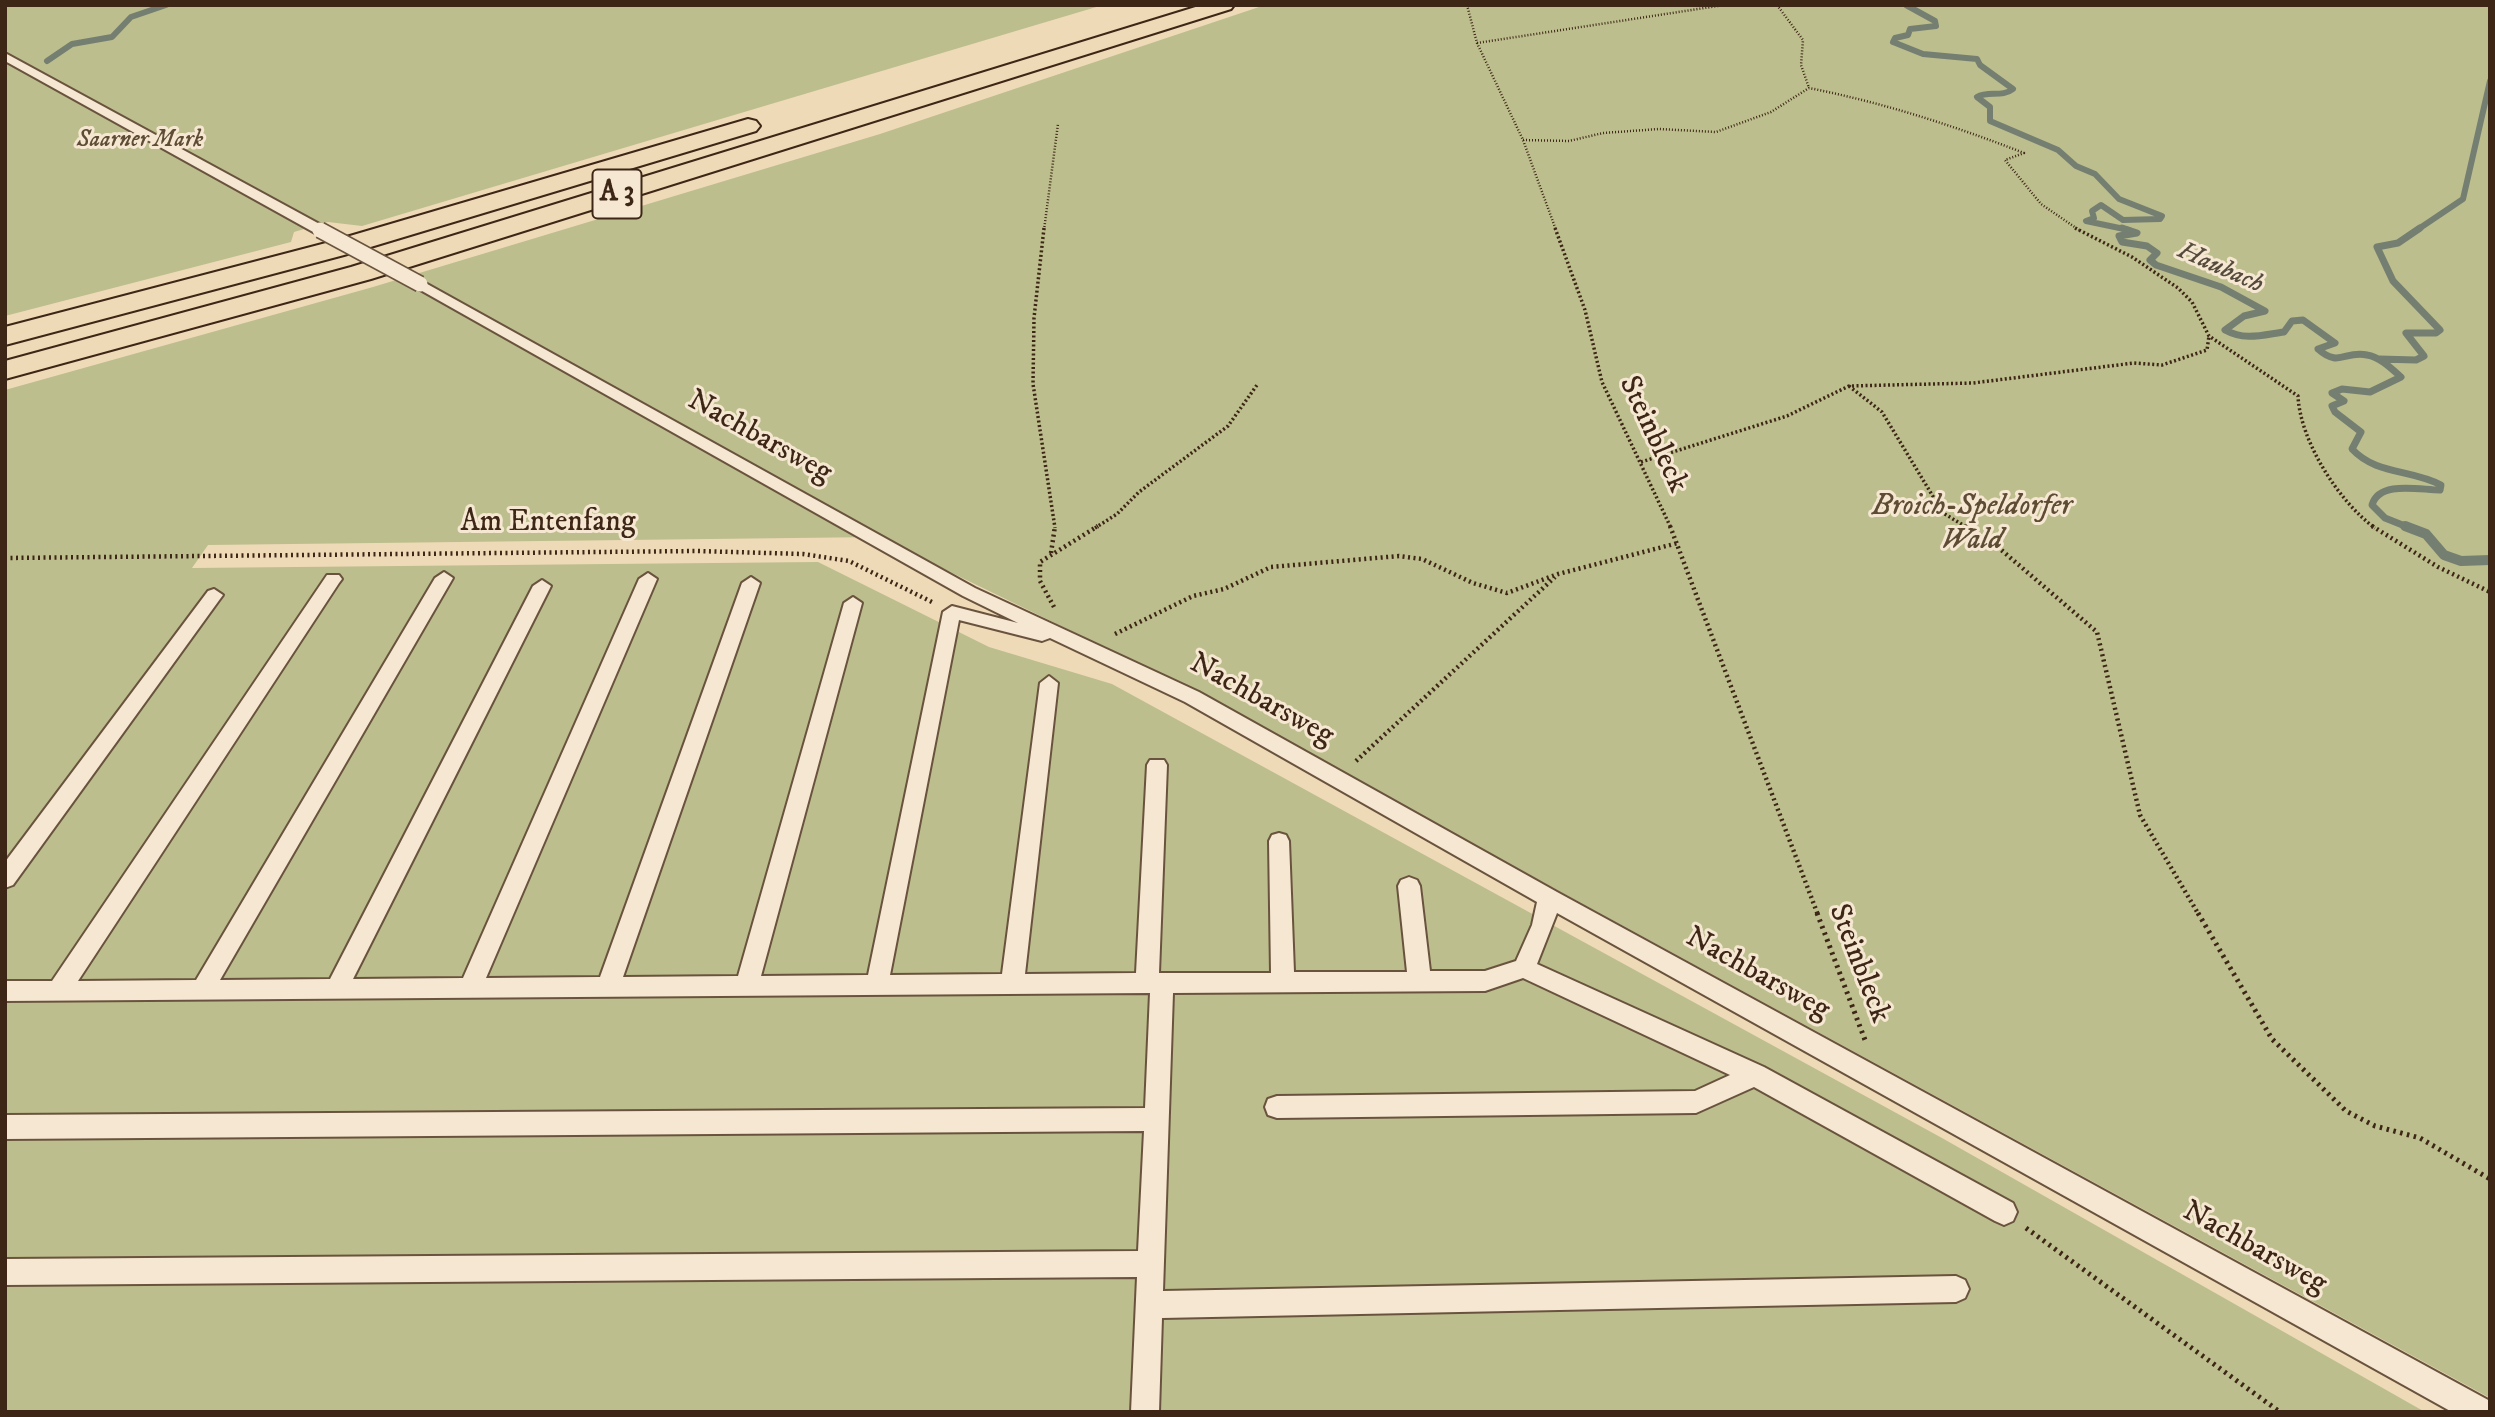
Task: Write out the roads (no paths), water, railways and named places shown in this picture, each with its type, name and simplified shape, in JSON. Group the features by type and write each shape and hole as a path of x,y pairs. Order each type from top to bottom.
{"highway":[{"path":"875,89 1149,5"},
{"name":"A 3","path":"5,370 360,273 1224,5"},
{"name":"A 3","path":"5,336 335,249 769,120"}],"lane":[{"name":"Nachbarsweg","path":"5,56 420,284 969,592 1192,697 1549,898 1878,1077 2481,1412"},
{"path":"202,989 444,578"},
{"path":"59,990 333,579"},
{"path":"470,988 648,579"},
{"path":"608,987 751,583"},
{"path":"337,988 542,586"},
{"path":"5,879 214,595"},
{"path":"747,986 853,603"},
{"path":"877,985 952,612 981,622 1074,641"},
{"path":"1012,984 1049,683"},
{"path":"1145,1412 1157,1119 1154,984 1157,765"},
{"path":"1279,841 1283,983"},
{"path":"1409,886 1420,982"},
{"path":"1524,968 1543,925 1549,898"},
{"path":"5,991 1485,982 1524,968 1755,1075 2004,1212"},
{"path":"1277,1107 1696,1102 1755,1075"},
{"path":"5,1127 1157,1119"},
{"path":"5,1272 1151,1264"},
{"path":"1149,1305 1956,1289"}],"waterway":[{"path":"47,61 72,44 112,37 131,17 166,5"},
{"name":"Haubach","path":"1906,5 1935,21 1936,26 1910,29 1908,35 1895,38 1893,42 1923,54 1977,59 1980,65 2013,89 1977,97 1990,107 1990,121 2058,150 2076,166 2095,174 2119,199 2162,216 2160,219 2123,220 2101,205 2092,211 2094,218 2086,221 2126,229"},
{"path":"2417,230 2463,199 2490,81"},
{"name":"Haubach","path":"2122,228 2126,229"},
{"path":"2379,359 2416,360 2424,356 2406,333 2436,333 2440,330 2393,281 2377,247 2398,243 2420,228"},
{"name":"Haubach","path":"2126,229 2137,233 2119,236 2122,242 2147,246 2157,253 2150,260 2156,265 2221,287 2265,311 2244,316 2225,330 2240,335 2261,336 2284,332 2292,321 2303,320 2335,343 2318,349 2325,355 2337,358 2359,354 2372,356 2401,377 2370,392 2342,389 2332,393 2344,401 2332,406 2335,412 2361,432 2352,449 2361,457 2383,468 2418,476 2441,485 2440,490 2391,489 2376,497 2372,505 2385,518 2405,526"},
{"name":"Haubach","path":"2405,526 2426,534 2444,555 2461,561 2490,560"},
{"name":"Haubach","path":"2405,526 2410,528"}],"park label":[{"name":"Saarner Mark","path":"140,141"},
{"name":"Broich-Speldorfer Wald","path":"1972,525"}]}
